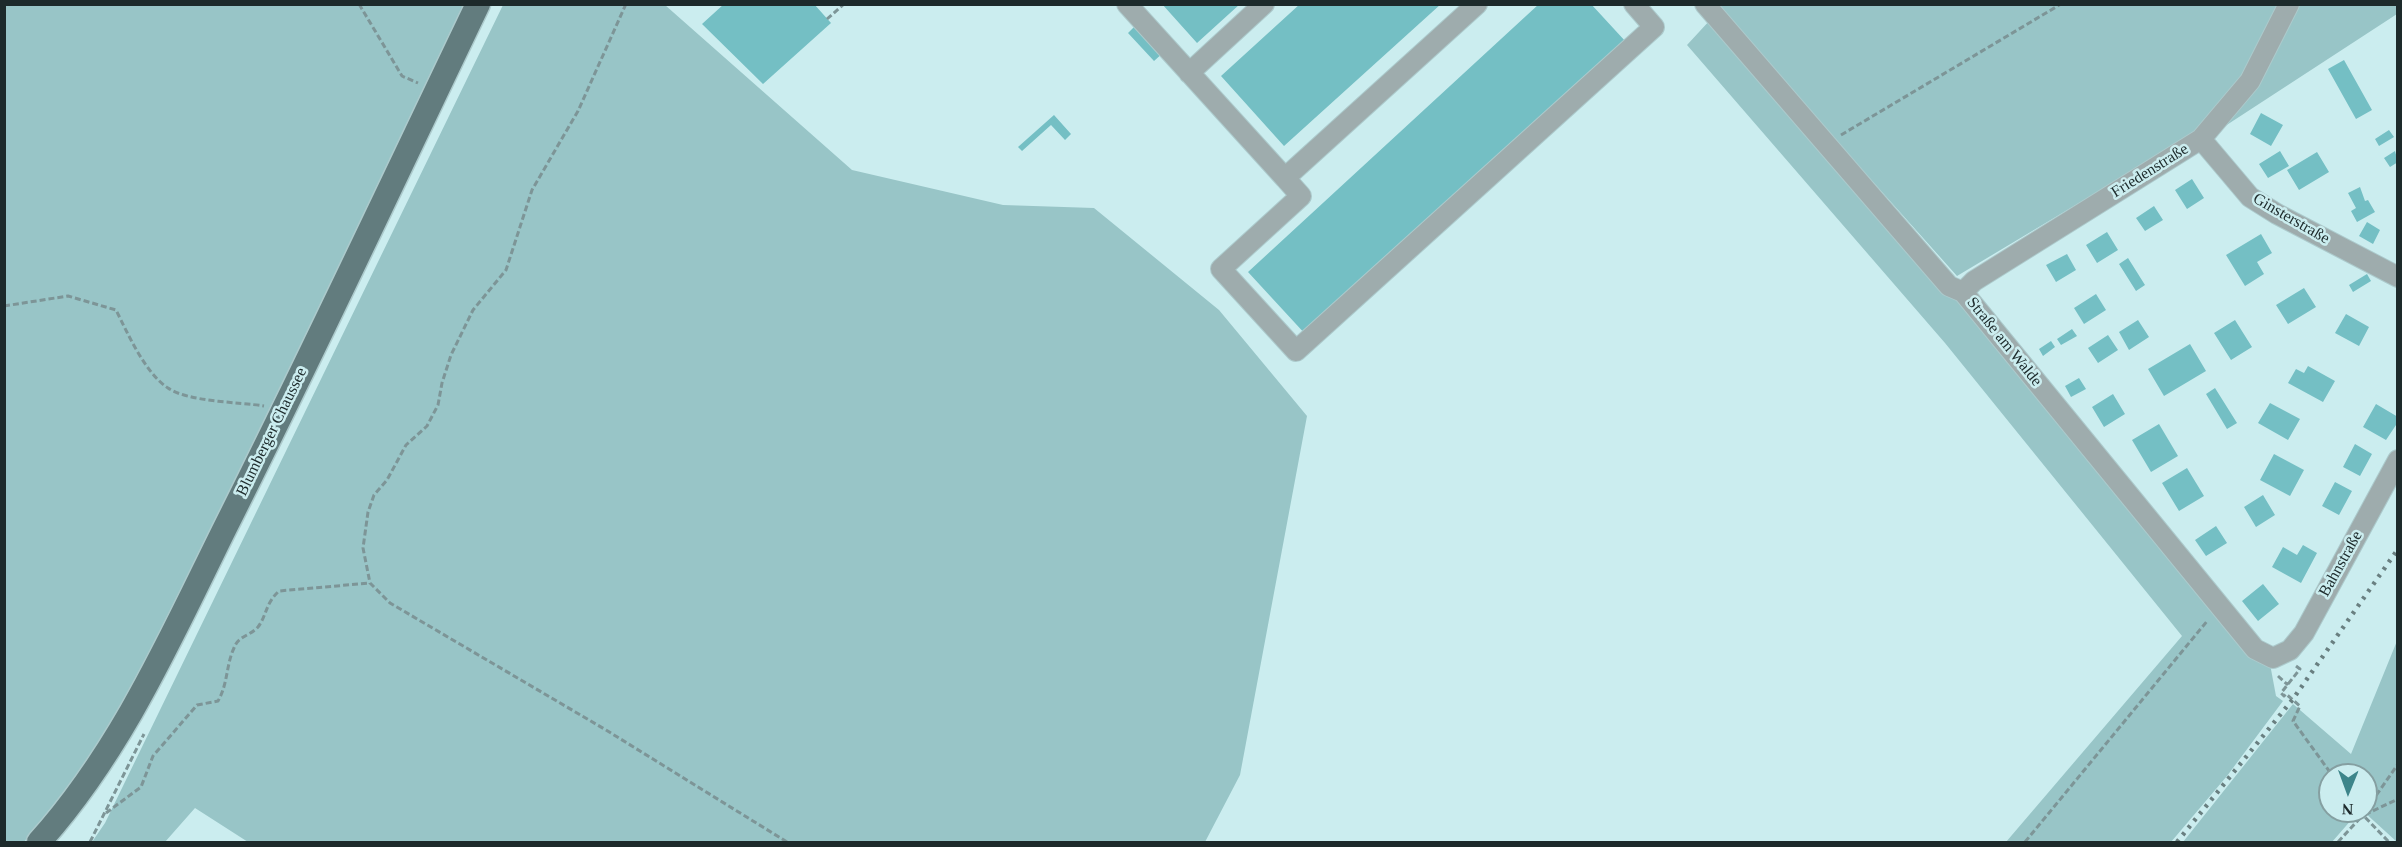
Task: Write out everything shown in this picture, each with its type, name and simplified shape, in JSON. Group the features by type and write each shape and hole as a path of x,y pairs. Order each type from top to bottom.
{"main road":[{"name":"Blumberger Chaussee","path":"39,843 105,758 146,686 284,408 478,4"}],"street":[{"path":"1127,4 1301,196 1221,269 1296,351 1654,27 1634,4"},
{"path":"1189,72 1264,4"},
{"path":"1285,178 1477,4"},
{"name":"Straße am Walde","path":"1705,4 1949,286 1963,292 2219,607 2255,649 2274,664"},
{"name":"Friedenstraße","path":"1963,292 1974,281 2201,139 2250,81 2289,4"},
{"name":"Ginsterstraße","path":"2201,139 2250,197 2277,214 2397,277"},
{"name":"Bahnstraße","path":"2274,664 2304,633 2397,460"}],"path":[{"path":"359,4 402,76 436,90"},
{"path":"626,4 578,111 532,190 506,270 473,310 451,355 438,405 427,426 406,445 387,480 374,495 368,512 363,548 370,583 390,603 606,730 787,843"},
{"path":"828,19 844,4"},
{"path":"1827,143 2061,4"},
{"path":"4,306 68,296 116,310 136,353 168,388 201,399 284,408"},
{"path":"104,815 141,787 153,756 197,705 218,701 225,689 233,648 239,639 259,626 272,598 279,591 370,583"},
{"path":"2025,843 2219,607"},
{"path":"2274,664 2288,685"},
{"path":"2284,690 2281,693 2284,696 2286,694 2300,706 2293,721 2323,763"},
{"path":"2378,792 2397,764"},
{"path":"2378,808 2397,799"},
{"path":"2338,843 2356,823"},
{"path":"2369,823 2389,843"},
{"path":"90,843 97,829"}],"shaded area":[{"path":"5,5 468,5 217,522 117,716 95,752 24,842 5,842"},
{"path":"503,5 665,5 852,170 1003,205 1094,208 1219,310 1307,416 1240,775 1205,842 248,842 195,808 165,842 92,842 105,823"},
{"path":"1715,5 2283,5 2236,94 2201,130 1957,276"},
{"path":"2299,5 2397,5 2397,14 2219,130 2246,102"},
{"path":"1711,19 1948,289 2270,664 2276,696 2283,701 2227,776 2171,842 2006,842 2182,636 1945,343 1687,45"},
{"path":"2397,641 2397,842 2376,823 2378,823 2378,763 2318,763 2318,823 2349,823 2332,842 2183,842 2293,704 2351,754"}],"building":[{"path":"724,4 814,4 831,23 763,84 702,24"},
{"path":"1162,4 1240,4 1197,43"},
{"path":"1300,4 1441,4 1284,146 1221,76"},
{"path":"1539,4 1591,4 1626,42 1307,336 1248,272"},
{"path":"1138,23 1164,52 1154,61 1128,33"},
{"path":"2344,60 2372,110 2356,119 2328,69"},
{"path":"2261,113 2283,125 2271,146 2250,134"},
{"path":"1054,115 1071,134 1065,140 1051,125 1022,151 1018,147"},
{"path":"2389,130 2394,137 2379,146 2375,139"},
{"path":"2280,151 2289,166 2268,178 2259,164"},
{"path":"2395,151 2398,162 2390,167 2384,158"},
{"path":"2317,152 2329,172 2299,190 2287,170"},
{"path":"2192,179 2204,198 2187,209 2175,190"},
{"path":"2360,187 2365,201 2368,200 2375,212 2357,222 2351,211 2356,208 2348,193"},
{"path":"2154,206 2163,220 2145,231 2136,218"},
{"path":"2367,222 2380,230 2373,244 2359,236"},
{"path":"2107,232 2118,250 2097,263 2086,245"},
{"path":"2261,234 2272,253 2257,262 2264,274 2245,286 2226,255"},
{"path":"2067,254 2076,270 2056,282 2046,265"},
{"path":"2128,258 2145,285 2136,291 2119,264"},
{"path":"2367,274 2371,281 2353,292 2349,285"},
{"path":"2304,288 2316,307 2288,324 2276,305"},
{"path":"2096,294 2106,310 2084,324 2074,308"},
{"path":"2346,314 2369,327 2359,346 2335,333"},
{"path":"2138,320 2149,337 2129,350 2119,332"},
{"path":"2235,320 2252,347 2231,360 2214,333"},
{"path":"2072,329 2077,336 2061,345 2057,339"},
{"path":"2108,335 2118,350 2098,363 2088,348"},
{"path":"2051,341 2055,347 2043,356 2039,349"},
{"path":"2190,344 2206,371 2164,396 2148,369"},
{"path":"2308,366 2335,381 2323,402 2288,383 2296,369 2304,373"},
{"path":"2079,378 2086,389 2071,397 2065,386"},
{"path":"2215,388 2237,423 2227,429 2206,394"},
{"path":"2113,394 2125,414 2104,427 2092,407"},
{"path":"2270,403 2300,419 2288,440 2258,423"},
{"path":"2376,404 2398,417 2398,422 2386,440 2363,427"},
{"path":"2159,424 2178,456 2151,472 2132,440"},
{"path":"2355,444 2372,454 2360,476 2343,467"},
{"path":"2274,454 2304,470 2290,496 2260,480"},
{"path":"2187,468 2204,496 2179,511 2162,483"},
{"path":"2335,482 2352,491 2339,515 2322,506"},
{"path":"2263,495 2275,515 2256,527 2244,507"},
{"path":"2216,526 2227,543 2206,556 2195,540"},
{"path":"2303,545 2317,553 2301,583 2272,567 2283,547 2297,555"},
{"path":"2263,584 2279,604 2258,621 2242,601"}],"railway":[{"path":"2177,842 2293,699 2398,549"}]}
